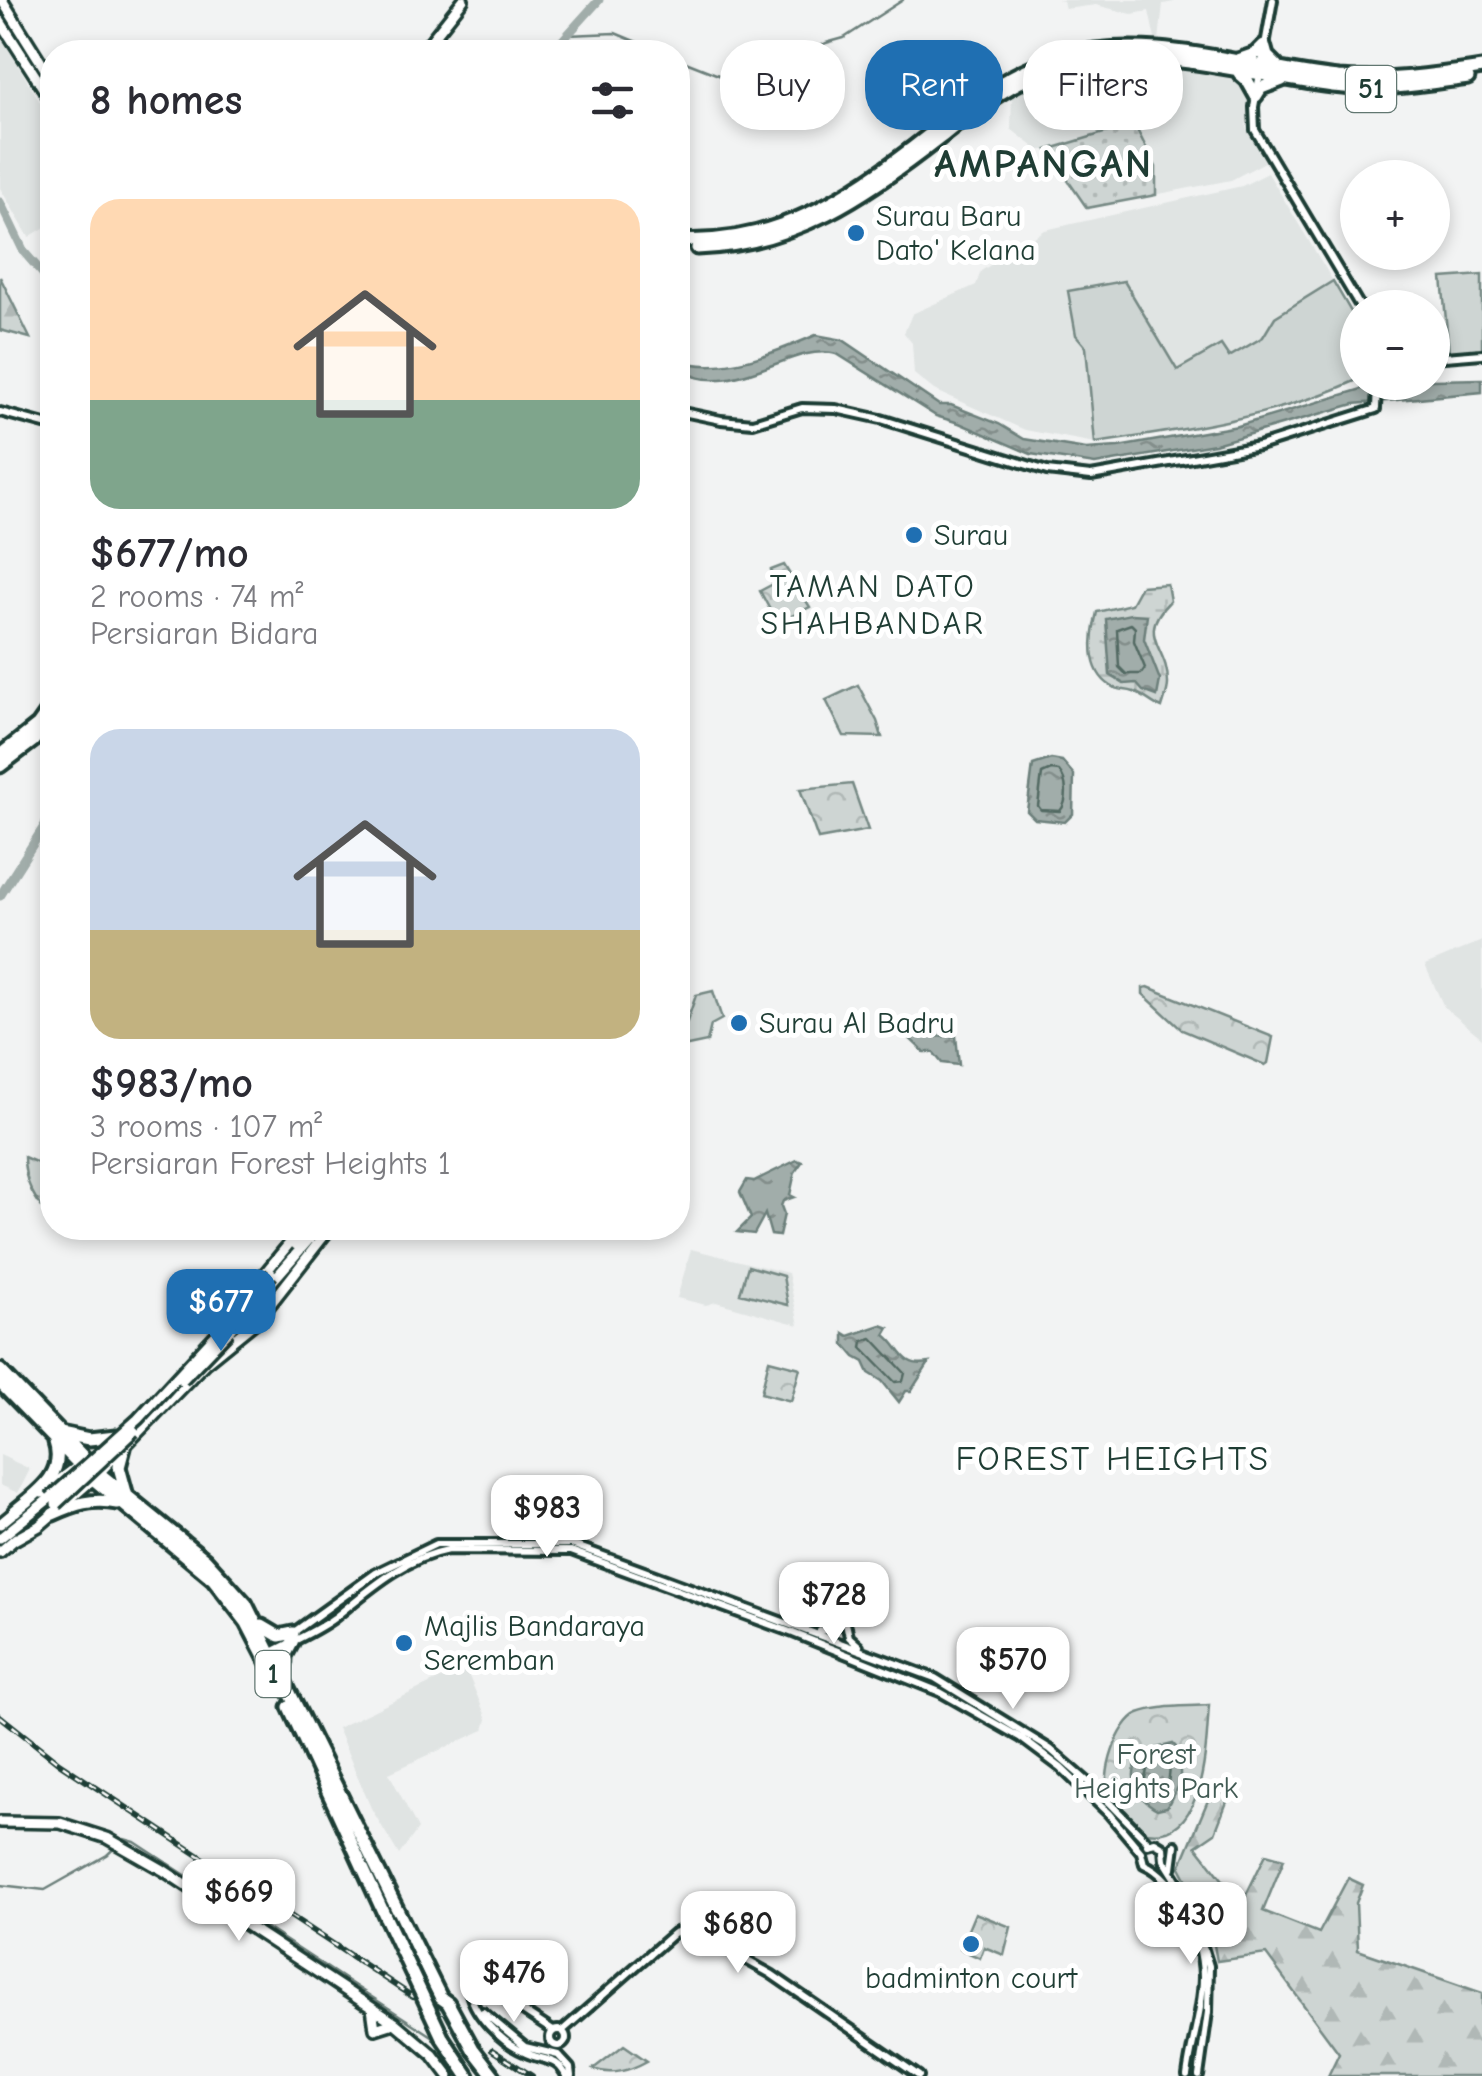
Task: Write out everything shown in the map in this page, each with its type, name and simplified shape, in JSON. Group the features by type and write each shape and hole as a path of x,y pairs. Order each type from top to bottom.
{"highway":[{"path":"1264,45 1272,63 1284,74 1256,96 1235,65 1264,45"},
{"name":"51","path":"690,241 748,243 814,222 874,188 1011,85 1062,66 1100,58 1158,58 1235,65 1366,89 1403,88 1482,76"},
{"name":"51","path":"1284,74 1364,79 1482,68"},
{"path":"0,755 40,722"},
{"path":"0,766 40,732"},
{"name":"1","path":"0,1370 96,1476 213,1579 247,1623 392,1916 441,1998 448,2003 470,2050"},
{"name":"1","path":"0,1383 57,1436"},
{"path":"15,1512 55,1474 57,1436 120,1442 124,1501 53,1505"},
{"name":"1","path":"124,1501 224,1576 253,1615 392,1916 445,2042 468,2076"},
{"path":"253,1615 272,1634 292,1638 285,1656 284,1680"},
{"path":"445,2042 449,2060 460,2076"},
{"path":"470,2050 484,2076"},
{"path":"470,2050 494,2076"}],"main road":[{"path":"2,0 40,61"},
{"path":"432,40 461,0"},
{"path":"0,21 40,83"},
{"path":"0,1538 74,1496 112,1460 120,1442 292,1240"},
{"path":"53,1505 138,1419 301,1240"},
{"path":"0,1552 112,1455 309,1240"},
{"path":"0,1524 97,1451 120,1442 258,1320 321,1240"},
{"path":"97,1451 99,1459 112,1460"},
{"path":"57,1482 70,1484 74,1496"},
{"path":"0,1822 60,1823 86,1828 112,1840 394,2023 433,2055 449,2076"},
{"path":"372,2008 375,2030 394,2023"}],"street":[{"path":"1272,0 1256,96 1255,130 1350,290"},
{"path":"1450,357 1482,354"},
{"path":"690,413 753,423 794,411 822,408 864,414 1047,471 1092,476 1272,443 1376,409 1378,400"},
{"path":"0,412 40,423"},
{"path":"292,1638 376,1573 426,1548 460,1542 571,1544 935,1678 1032,1735 1096,1788 1148,1843 1161,1845 1166,1854 1154,1867"},
{"path":"431,1554 447,1559 458,1550"},
{"path":"271,1649 334,1617 385,1577 431,1554 458,1550 571,1551 926,1686 966,1706 1048,1758 1085,1788 1140,1852 1142,1862 1154,1867 1181,1900 1202,1966 1202,1989 1187,2076"},
{"path":"809,1630 826,1632 845,1618 849,1637 866,1650"},
{"path":"1140,1852 1148,1843"},
{"path":"1174,1844 1170,1860 1176,1880"},
{"path":"1164,1860 1192,1910 1207,1956 1211,1981 1199,2076"},
{"path":"568,2076 555,2061 516,2048 474,2008 468,1988 476,1980 558,2031 668,1938 689,1928 771,1974 919,2076"}],"shaded area":[{"path":"1057,0 1174,2 1163,4 1157,40 1149,11 1132,14 1096,5 1065,9 1063,1"},
{"path":"0,35 40,102 40,230 29,237 0,188"},
{"path":"1183,70 1238,79 1250,94 1246,127 1265,162 1231,180 1087,208 1047,150 1038,150 1011,129 1012,94 1023,90 1023,130 1183,130"},
{"path":"1268,173 1333,281 1276,317 1263,337 1228,357 1221,345 1177,371 1124,281 1068,291 1086,347 1095,443 1025,430 934,390 914,374 912,343 904,333 912,314 976,285 981,271 1045,230 1242,186"},
{"path":"1482,941 1482,1038 1444,1007 1425,965"},
{"path":"691,1249 788,1273 799,1325 716,1302 706,1305 677,1298"},
{"path":"0,1455 30,1469 18,1493 0,1485"},
{"path":"465,1667 487,1719 484,1730 389,1773 418,1829 399,1855 371,1808 337,1728"}],"green space":[{"path":"1114,130 1137,130 1156,167 1156,195 1087,208 1047,150"},
{"path":"1482,275 1482,349 1450,352 1450,290 1443,290 1442,278"},
{"path":"0,277 30,338 0,330"},
{"path":"1124,281 1177,370 1221,345 1229,357 1263,337 1275,317 1333,281 1340,293 1340,387 1262,413 1095,443 1086,347 1076,335 1068,291"},
{"path":"784,565 810,607 777,623 760,591 775,583 771,570"},
{"path":"1167,584 1170,601 1160,613 1154,633 1167,671 1168,687 1162,708 1137,693 1114,688 1103,679 1094,662 1092,642 1097,612 1131,604 1141,586"},
{"path":"858,685 882,737 844,736 826,700"},
{"path":"852,784 868,830 818,839 800,789"},
{"path":"1143,988 1273,1037 1268,1063 1182,1030 1143,994"},
{"path":"713,991 722,1019 711,1025 707,1042 690,1046 690,1013 696,995"},
{"path":"24,1157 40,1164 40,1204 29,1184"},
{"path":"748,1266 783,1276 788,1305 740,1293"},
{"path":"769,1360 800,1368 791,1401 761,1393"},
{"name":"Forest Heights Park","path":"1209,1705 1203,1766 1191,1809 1179,1824 1163,1832 1142,1831 1117,1806 1107,1788 1109,1764 1118,1738 1131,1718 1147,1710"},
{"path":"1211,1793 1230,1794 1215,1833 1196,1846 1230,1889 1245,1897 1266,1854 1284,1859 1263,1911 1319,1933 1348,1878 1363,1885 1356,1903 1358,1950 1482,1993 1482,2076 1328,2076 1339,2053 1266,1954 1217,1961 1210,1924 1180,1867"},
{"path":"975,1913 1011,1927 1004,1955 984,1947 980,1958 960,1949"},
{"path":"624,2045 647,2061 620,2071 593,2069"}],"water":[{"path":"816,335 843,340 939,405 951,405 999,424 1024,439 1086,449 1238,426 1340,395 1340,400 1397,400 1354,404 1215,444 1095,464 1031,454 936,416 837,354 800,356 721,379 690,374 690,363 712,365 748,360"},
{"path":"1482,379 1482,392 1450,395 1450,380"},
{"path":"1147,615 1144,639 1160,680 1157,696 1143,691 1136,683 1124,684 1110,675 1106,619"},
{"path":"1051,759 1062,761 1074,775 1073,814 1065,822 1035,819 1027,811 1033,765"},
{"path":"901,1030 918,1037 956,1036 959,1065 942,1063"},
{"path":"797,1160 802,1162 795,1172 790,1195 794,1197 781,1206 784,1214 779,1236 771,1235 765,1214 754,1234 737,1232 751,1218 740,1192 747,1180 754,1181"},
{"path":"881,1325 889,1328 885,1335 907,1360 929,1363 899,1402 844,1344 844,1333 849,1336"},
{"path":"1173,1744 1180,1751 1180,1781 1167,1807 1157,1809 1138,1791 1135,1767 1145,1751"}],"waterway":[{"path":"563,40 599,0"},
{"path":"690,64 739,83 750,83 826,43 844,38 903,0"},
{"path":"568,35 615,33 632,40"},
{"path":"0,202 24,252 40,270"},
{"path":"0,896 40,833"},
{"path":"0,1885 45,1890 107,1855 124,1839 135,1842 439,2041"}],"railway":[{"path":"0,1716 59,1763 413,1997"},
{"path":"492,2050 532,2076"}],"place":[{"name":"Surau Baru Dato' Kelana","path":"856,233"},
{"name":"Surau","path":"914,535"},
{"name":"Surau Al Badru","path":"739,1023"},
{"name":"Majlis Bandaraya Seremban","path":"404,1643"},
{"name":"badminton court","path":"971,1944"}],"district":[{"name":"AMPANGAN","path":"1044,164"},
{"name":"TAMAN DATO SHAHBANDAR","path":"873,604"},
{"name":"FOREST HEIGHTS","path":"1113,1458"}]}
